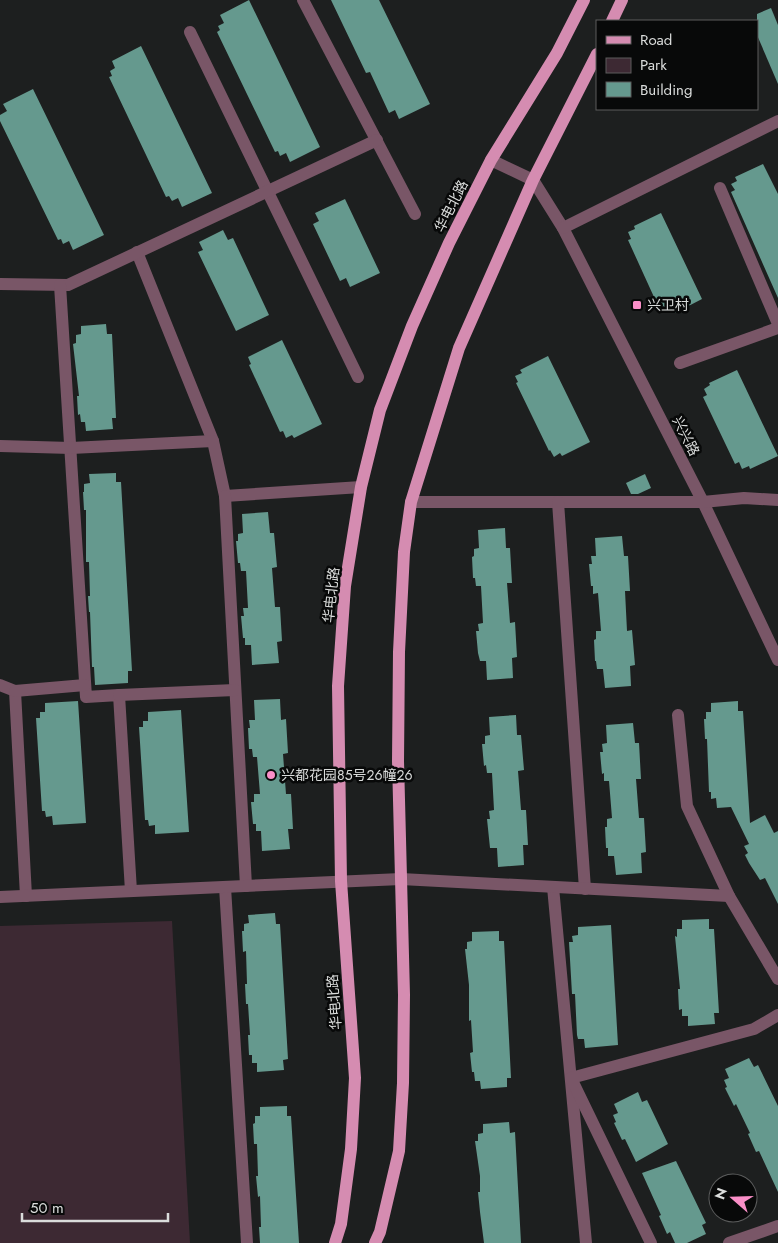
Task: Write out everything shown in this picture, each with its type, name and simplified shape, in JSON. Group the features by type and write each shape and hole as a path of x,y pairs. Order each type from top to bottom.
{"main road":[{"name":"华电北路","path":"335,1243 341,1224 351,1149 355,1078 341,881 338,686 345,586 361,487 380,410 412,326 449,243 492,160 557,53 584,0"},
{"path":"612,20 622,0"},
{"path":"375,1243 380,1232 399,1151 403,1083 404,995 398,761 399,652 404,552 411,502 459,348 533,180 596,56"}],"street":[{"path":"303,0 415,214"},
{"path":"190,32 358,377"},
{"path":"563,228 778,121"},
{"path":"0,284 68,285 377,140"},
{"path":"492,160 533,180"},
{"name":"兴兴路","path":"533,180 563,228 703,502 778,660"},
{"path":"680,363 778,326 720,188"},
{"path":"137,252 212,441 225,496 246,886"},
{"path":"60,285 86,697 235,690"},
{"path":"0,446 71,448 212,441"},
{"path":"225,496 361,487"},
{"path":"411,502 703,502 744,498 778,500"},
{"path":"558,502 585,889"},
{"path":"0,685 15,690 85,685"},
{"path":"15,690 26,896"},
{"path":"119,695 131,891"},
{"path":"678,715 687,806 729,896 778,979"},
{"path":"0,897 401,879 729,896"},
{"path":"225,887 247,1243"},
{"path":"553,887 586,1243"},
{"path":"571,1078 754,1029 778,1015"},
{"path":"571,1078 651,1243"},
{"path":"729,1243 778,1226"}],"green space":[{"path":"172,921 190,1243 0,1243 0,926"}],"building":[{"path":"249,0 320,147 290,162 286,153 280,156 278,151 275,152 217,32 220,30 218,26 224,23 220,15"},
{"path":"331,0 379,0 430,104 399,119 395,110 389,113 370,72 366,73"},
{"path":"771,8 778,25 778,84 758,37 757,14"},
{"path":"141,46 212,193 182,207 178,198 172,201 169,196 166,197 109,77 112,76 110,71 115,68 112,61"},
{"path":"33,89 104,235 73,250 69,241 63,244 61,239 58,240 0,121 0,115 7,111 3,104"},
{"path":"763,164 778,194 778,298 731,192 735,190 731,184 737,181 735,177"},
{"path":"345,199 380,273 350,287 346,278 340,281 313,224 319,221 315,213"},
{"path":"661,213 702,299 675,313 673,310 667,313 664,306 659,308 628,240 631,239 628,232 635,229 634,226"},
{"path":"223,230 228,240 233,238 269,315 236,331 198,252 203,250 199,242"},
{"path":"106,324 107,334 112,334 116,418 112,418 113,429 86,431 85,422 81,422 80,414 78,415 77,396 79,396 73,344 76,343 76,335 81,334 81,326"},
{"path":"282,340 322,424 294,438 292,435 286,438 283,431 280,432 249,365 251,364 248,357"},
{"path":"548,356 590,442 562,456 560,453 554,457 549,451 516,383 518,382 515,376 522,373 520,370"},
{"path":"737,370 778,456 750,469 749,466 742,469 739,462 735,464 703,397 707,395 704,389 710,385 709,383"},
{"path":"116,473 116,482 121,482 132,671 128,671 128,683 95,685 94,667 92,667 88,596 90,596 89,562 86,562 86,510 84,510 83,492 84,484 90,483 89,474"},
{"path":"645,474 651,488 638,494 631,494 626,483"},
{"path":"268,512 270,533 274,533 277,567 272,568 275,607 280,607 282,641 277,642 279,663 252,665 251,645 245,645 241,616 244,616 243,608 248,608 246,571 241,571 240,563 238,563 236,541 238,541 238,534 243,533 242,514"},
{"path":"505,528 506,548 510,548 512,583 507,583 510,623 515,622 517,657 512,658 513,678 487,680 486,661 480,661 478,653 476,631 479,631 478,624 483,623 481,586 476,586 475,578 473,578 472,557 474,556 474,549 479,548 478,530"},
{"path":"622,536 624,556 628,556 630,591 625,591 627,631 632,630 635,665 630,666 631,686 605,688 603,669 597,669 595,661 594,640 596,639 596,631 601,631 598,593 593,594 589,564 592,564 591,556 596,556 595,538"},
{"name":"兴都花园85号26幢26","path":"280,699 281,720 286,719 288,753 283,754 286,794 291,794 293,829 288,829 290,849 262,851 261,831 256,831 256,824 253,824 251,802 254,802 254,794 260,794 257,757 253,757 252,749 249,749 248,728 250,728 249,720 255,720 254,700"},
{"path":"78,701 86,823 53,825 52,816 46,817 45,811 42,811 36,718 40,718 40,712 45,712 45,703"},
{"path":"738,701 738,711 743,711 750,823 765,815 774,833 778,831 778,904 765,878 760,880 745,855 748,853 744,846 749,844 731,807 717,808 716,798 711,799 711,792 709,792 707,739 705,739 704,719 706,719 706,712 711,712 711,703"},
{"path":"181,710 189,832 155,834 155,825 149,826 148,820 145,820 139,727 143,727 143,721 148,721 148,712"},
{"path":"516,715 517,735 521,735 524,770 518,771 521,810 526,810 528,845 523,845 524,865 498,867 497,848 490,848 487,819 490,819 489,811 494,810 492,773 487,773 486,765 484,766 482,744 485,744 485,736 490,735 489,717"},
{"path":"633,723 635,743 639,743 641,779 636,779 639,818 644,818 646,852 641,853 642,873 616,875 614,856 608,856 608,848 606,848 605,827 607,827 607,819 612,818 609,781 604,781 600,752 603,752 602,744 607,743 606,725"},
{"path":"275,913 276,924 280,924 288,1059 283,1060 284,1070 257,1072 257,1063 252,1063 252,1055 249,1055 248,1035 250,1035 245,984 247,984 246,951 243,952 242,931 244,931 244,924 249,923 248,915"},
{"path":"709,919 709,929 714,929 719,1013 714,1013 715,1024 688,1026 688,1016 682,1016 682,1009 679,1010 678,989 680,989 675,936 677,937 677,929 682,929 682,920"},
{"path":"611,925 618,1045 585,1048 584,1039 578,1039 577,1035 575,994 572,994 569,942 573,942 572,936 578,935 578,927"},
{"path":"499,931 499,941 504,941 511,1078 507,1078 507,1087 481,1089 480,1081 475,1081 474,1072 472,1072 470,1053 473,1052 471,1020 469,1021 469,985 465,949 467,949 467,942 472,941 472,932"},
{"path":"749,1058 754,1067 758,1065 778,1106 778,1192 759,1151 756,1152 748,1134 750,1133 736,1104 734,1106 725,1088 727,1087 724,1080 729,1078 725,1069"},
{"path":"638,1092 642,1102 647,1100 668,1144 636,1162 625,1139 622,1140 614,1123 616,1122 613,1115 618,1113 614,1104"},
{"path":"287,1106 287,1116 291,1116 299,1243 260,1243 260,1196 258,1197 256,1176 258,1176 257,1144 254,1144 253,1124 255,1123 255,1116 260,1116 260,1107"},
{"path":"509,1122 510,1133 515,1132 521,1243 484,1243 478,1192 480,1192 480,1176 475,1141 478,1141 478,1134 483,1133 483,1124"},
{"path":"676,1161 706,1223 702,1225 706,1234 687,1243 675,1243 670,1232 667,1234 659,1216 661,1215 642,1173"}],"place":[{"name":"兴卫村","path":"637,305"},
{"name":"兴都花园85号26幢26","path":"271,775"}]}
